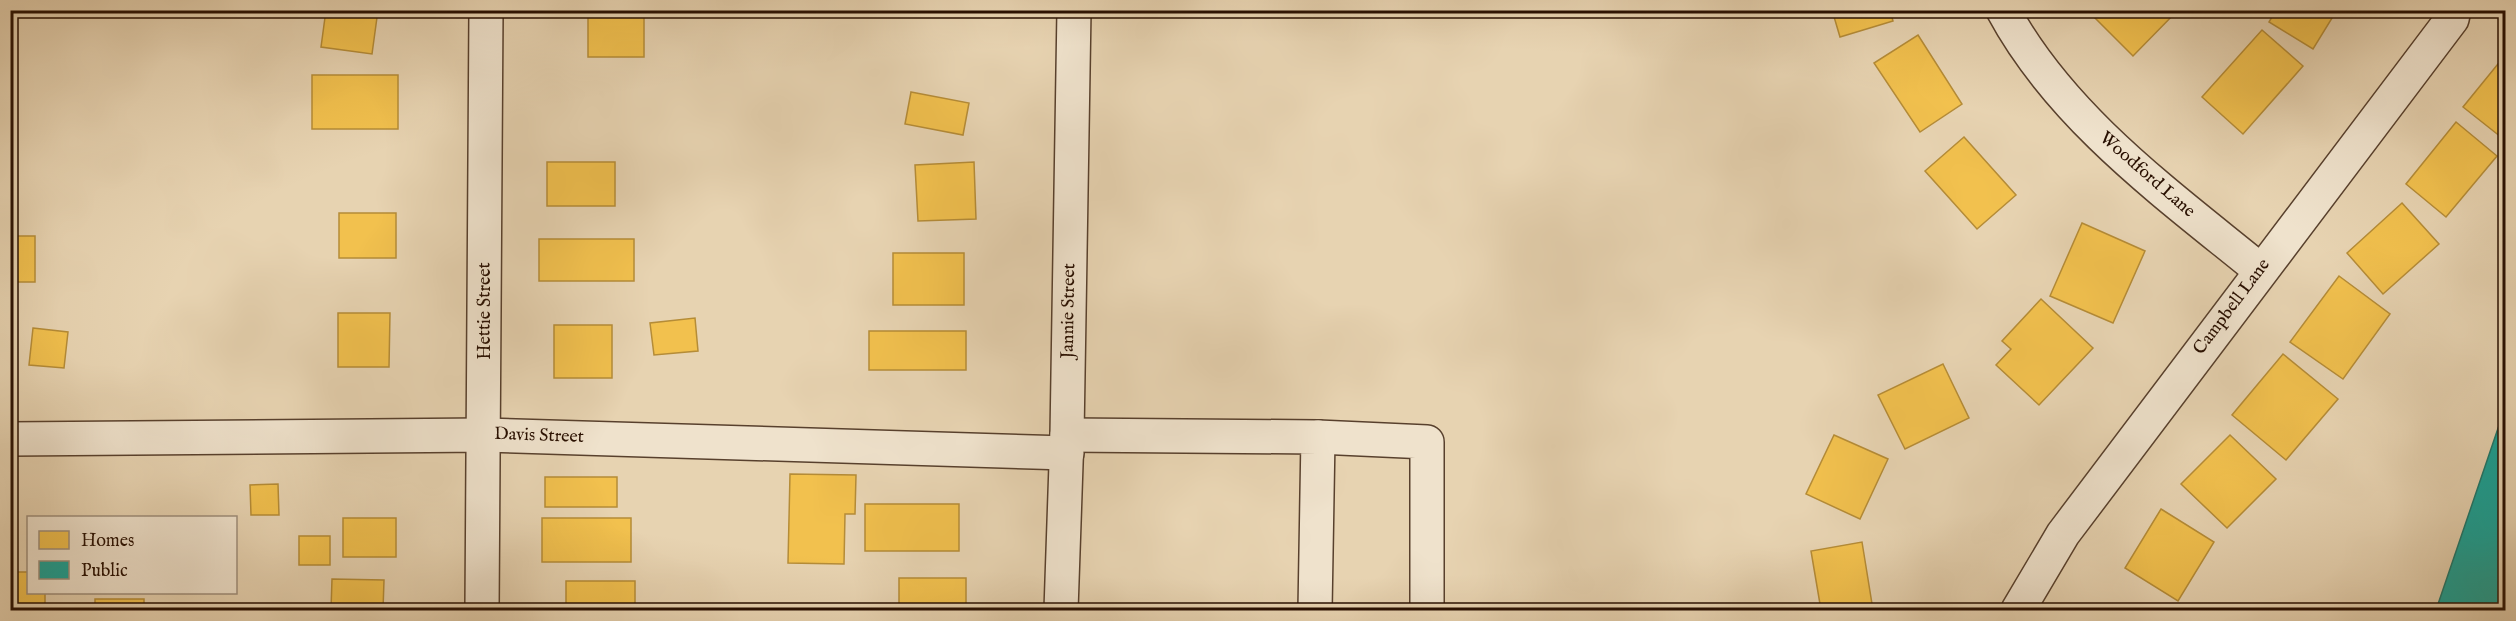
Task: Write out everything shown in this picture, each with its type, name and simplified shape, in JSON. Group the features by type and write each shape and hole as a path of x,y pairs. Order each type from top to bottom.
{"street":[{"name":"Hettie Street","path":"482,610 485,435 486,10"},
{"name":"Jannie Street","path":"1061,610 1067,444 1074,10"},
{"name":"Woodford Lane","path":"2003,10 2023,47 2117,153 2260,270"},
{"name":"Campbell Lane","path":"2018,610 2062,534 2452,19 2454,10"},
{"name":"Davis Street","path":"10,439 485,435 1067,444 1318,438 1427,442 1427,610"},
{"path":"1315,610 1318,438"}],"building: Homes":[{"path":"326,10 378,10 372,54 321,47"},
{"path":"588,10 644,10 644,57 588,57"},
{"path":"1832,10 1890,10 1893,21 1840,37"},
{"path":"2087,10 2178,10 2133,56"},
{"path":"2276,10 2337,10 2313,49 2269,22"},
{"path":"2262,30 2303,66 2243,134 2202,97"},
{"path":"1918,35 1962,104 1920,132 1874,63"},
{"path":"2506,54 2506,141 2463,107"},
{"path":"312,75 398,75 398,129 312,129"},
{"path":"911,92 969,103 963,135 905,124"},
{"path":"2456,122 2497,156 2446,217 2406,184"},
{"path":"1964,137 2016,195 1977,229 1925,171"},
{"path":"547,162 615,162 615,206 547,206"},
{"path":"974,162 976,219 918,221 915,165"},
{"path":"2402,203 2439,244 2383,294 2347,253"},
{"path":"339,213 396,213 396,258 339,258"},
{"path":"2082,223 2145,251 2113,323 2050,296"},
{"path":"10,236 35,236 35,282 10,282"},
{"path":"539,239 634,239 634,281 539,281"},
{"path":"893,253 964,253 964,305 893,305"},
{"path":"2339,276 2390,314 2343,379 2290,342"},
{"path":"2041,299 2093,348 2039,405 1996,365 2011,349 2002,341"},
{"path":"338,313 390,313 389,367 338,367"},
{"path":"10,315 13,315 13,366 10,366"},
{"path":"695,318 698,351 654,355 650,323"},
{"path":"554,325 612,325 612,378 554,378"},
{"path":"33,328 68,332 64,368 29,365"},
{"path":"869,331 966,331 966,370 869,370"},
{"path":"2283,354 2338,399 2286,460 2232,415"},
{"path":"1943,364 1969,418 1905,449 1878,395"},
{"path":"1834,435 1888,459 1860,519 1806,494"},
{"path":"2230,435 2276,479 2227,528 2181,484"},
{"path":"790,474 856,475 855,514 845,514 844,564 788,563"},
{"path":"545,477 617,477 617,507 545,507"},
{"path":"278,484 279,515 251,515 250,485"},
{"path":"865,504 959,504 959,551 865,551"},
{"path":"2161,509 2214,542 2178,601 2125,568"},
{"path":"343,518 396,518 396,557 343,557"},
{"path":"542,518 631,518 631,562 542,562"},
{"path":"299,536 330,536 330,565 299,565"},
{"path":"1862,542 1873,610 1821,610 1811,551"},
{"path":"10,572 27,572 27,594 45,594 45,610 10,610"},
{"path":"899,578 966,578 966,610 899,610"},
{"path":"332,579 384,580 383,610 331,610"},
{"path":"566,581 635,581 635,610 566,610"},
{"path":"95,599 144,599 144,610 95,610"}],"building: Public":[{"path":"2506,405 2506,610 2436,610"}]}
